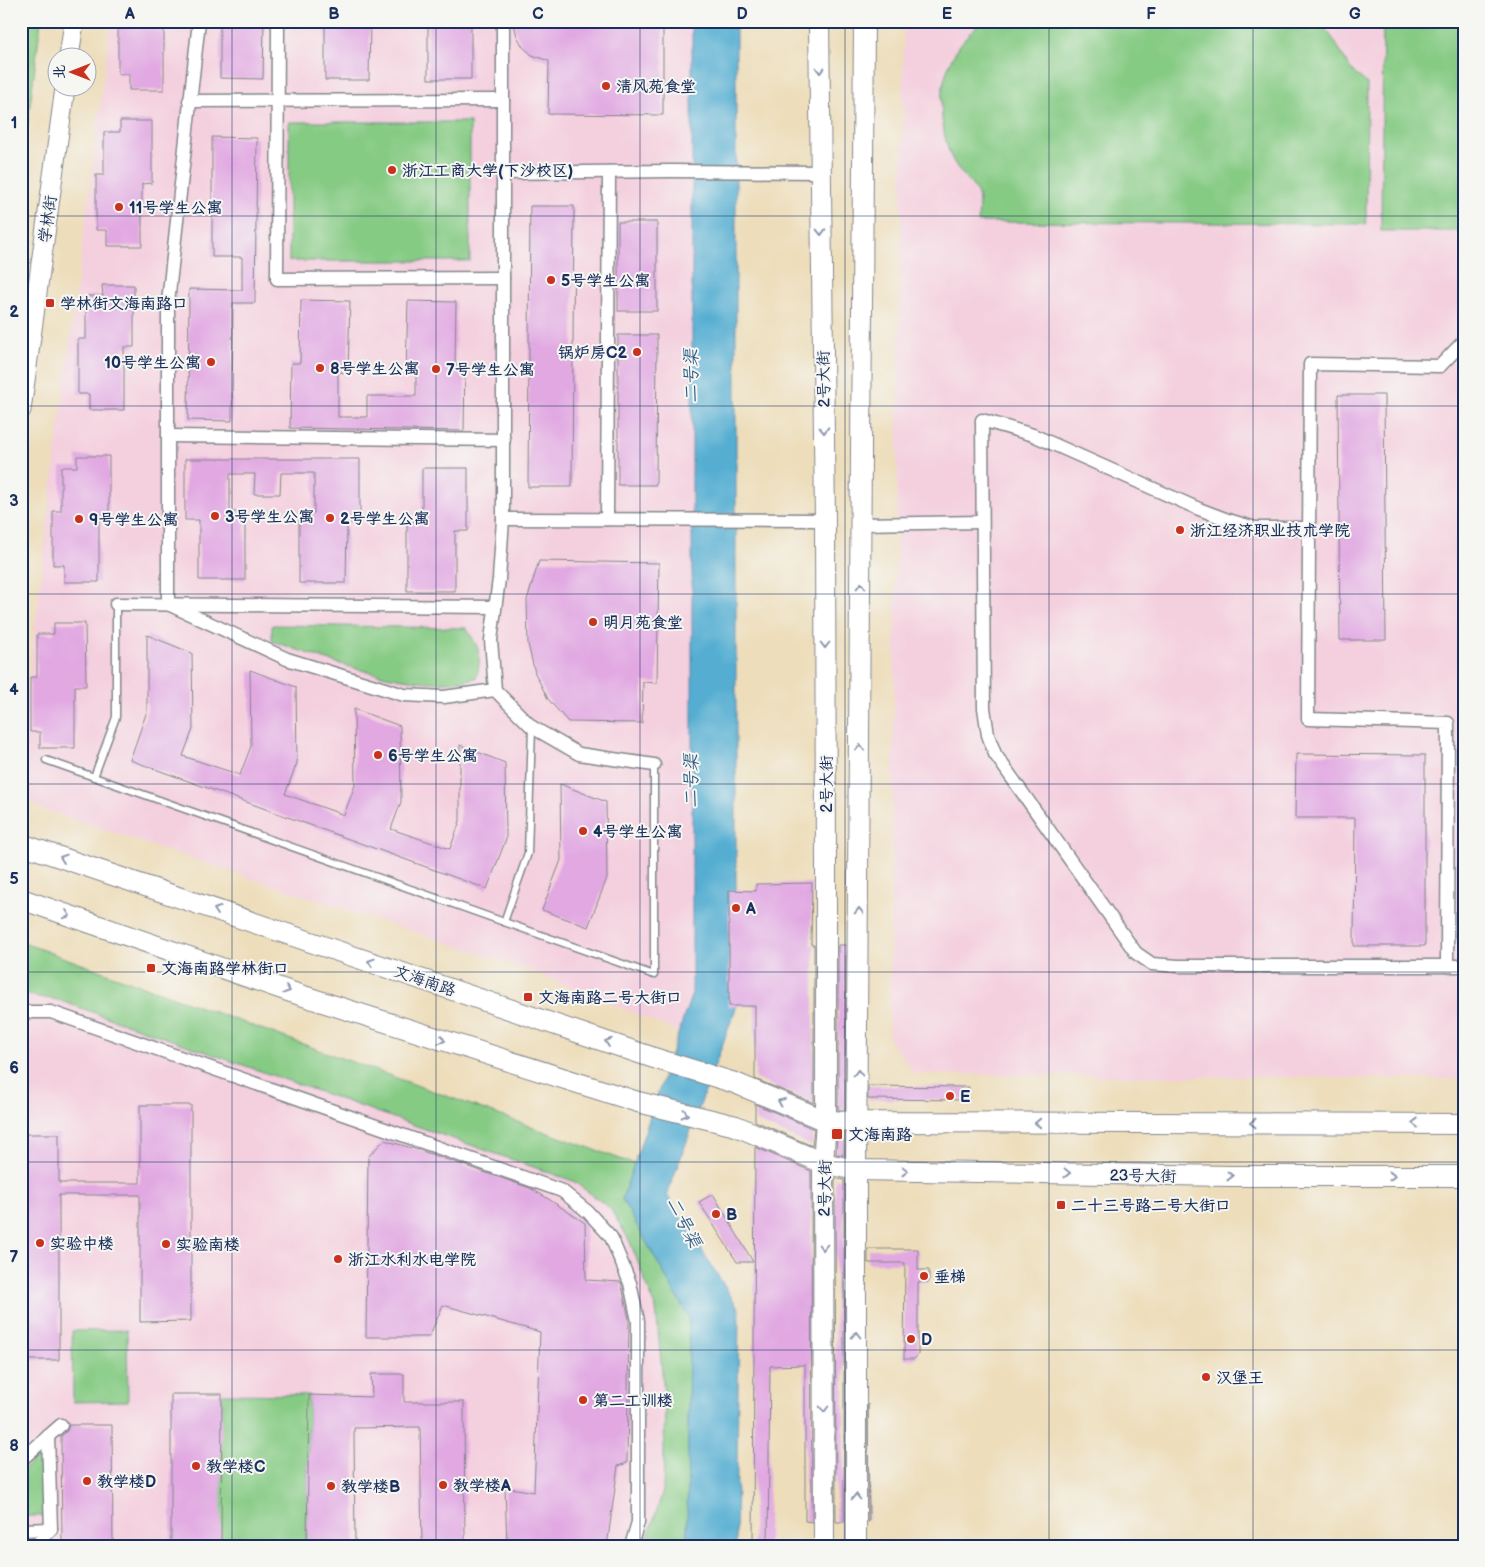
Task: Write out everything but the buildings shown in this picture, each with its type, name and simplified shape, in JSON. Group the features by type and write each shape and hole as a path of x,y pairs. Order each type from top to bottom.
{"main road":[{"path":"70,48 74,21"},
{"name":"2号大街","path":"819,21 825,520 826,1120 823,1163 824,1546"},
{"name":"2号大街","path":"856,1546 856,1170 858,1122 864,21"},
{"name":"学林街","path":"21,410 64,98"},
{"name":"文海南路","path":"21,844 654,1058 735,1083 826,1120"},
{"path":"21,899 291,992 638,1102 736,1126 823,1163"},
{"path":"826,1120 858,1122 1464,1124"},
{"name":"23号大街","path":"823,1163 856,1170 1232,1176 1464,1176"}],"street":[{"path":"168,604 168,302 199,21"},
{"path":"278,21 277,280 503,278"},
{"path":"503,21 503,519 491,640 494,690 532,727 579,754 654,765"},
{"path":"189,102 503,100"},
{"path":"607,520 610,172"},
{"path":"503,173 820,172"},
{"path":"1447,966 1448,723 1308,719 1310,364 1440,366 1464,341"},
{"path":"1309,528 1255,528 1228,520 1199,509 1033,435 982,420 981,522 984,708 988,735 995,754 1136,954 1152,964 1178,966 1464,966"},
{"path":"168,436 504,440"},
{"path":"503,519 825,520"},
{"path":"861,524 981,522"},
{"path":"116,604 495,607"},
{"path":"168,604 287,659 404,695 444,697 494,690"},
{"path":"21,1014 26,1012 51,1012 562,1192 588,1212 610,1237 629,1277 638,1321 638,1522 631,1546"},
{"path":"21,1460 61,1425"},
{"path":"35,1546 51,1529 48,1436"},
{"path":"21,1530 51,1529"}],"lane":[{"path":"94,777 116,717 116,604"},
{"path":"504,922 528,853 532,727"},
{"path":"46,760 654,975 654,765"}],"shaded area":[{"path":"111,21 692,21 692,993 679,1032 526,969 41,809 22,795 21,744 58,434"},
{"name":"浙江经济职业技术学院","path":"904,21 1464,21 1464,1079 915,1074 889,1039"},
{"name":"浙江水利水电学院","path":"21,942 634,1164 622,1199 689,1318 687,1546 21,1546"}],"green space":[{"path":"21,21 41,21 21,175"},
{"path":"983,21 1315,21 1328,32 1355,74 1367,84 1366,224 978,222 978,195 957,168 949,153 944,131 941,100 947,70 953,57 971,32"},
{"path":"1383,21 1464,21 1464,231 1381,231"},
{"path":"289,122 470,122 470,261 289,261"},
{"path":"272,625 466,628 477,646 479,657 478,670 476,678 452,682 400,679 346,666 272,641"},
{"path":"21,942 634,1164 622,1199 689,1318 687,1546 645,1546 663,1491 665,1405 656,1309 630,1242 610,1208 573,1181 58,1000 21,994"},
{"path":"127,1330 128,1401 73,1402 72,1331"},
{"path":"222,1394 309,1395 307,1546 220,1546"},
{"path":"48,1446 50,1516 21,1516 21,1472"}],"water":[{"name":"二号渠","path":"692,21 736,21 736,1008 667,1195 739,1309 736,1546 687,1546 689,1318 622,1199 692,993"}],"place":[{"name":"清风苑食堂","path":"606,86"},
{"name":"浙江工商大学(下沙校区)","path":"392,170"},
{"name":"11号学生公寓","path":"119,207"},
{"name":"5号学生公寓","path":"551,280"},
{"name":"学林街文海南路口","path":"50,303"},
{"name":"锅炉房C2","path":"637,352"},
{"name":"10号学生公寓","path":"211,362"},
{"name":"8号学生公寓","path":"320,368"},
{"name":"7号学生公寓","path":"436,369"},
{"name":"3号学生公寓","path":"215,516"},
{"name":"2号学生公寓","path":"330,518"},
{"name":"9号学生公寓","path":"79,519"},
{"name":"浙江经济职业技术学院","path":"1180,530"},
{"name":"明月苑食堂","path":"593,622"},
{"name":"6号学生公寓","path":"378,755"},
{"name":"4号学生公寓","path":"583,831"},
{"name":"A","path":"736,908"},
{"name":"文海南路学林街口","path":"151,968"},
{"name":"文海南路二号大街口","path":"528,997"},
{"name":"E","path":"950,1096"},
{"name":"文海南路","path":"837,1134"},
{"name":"二十三号路二号大街口","path":"1061,1205"},
{"name":"B","path":"716,1214"},
{"name":"实验中楼","path":"40,1243"},
{"name":"实验南楼","path":"166,1244"},
{"name":"浙江水利水电学院","path":"338,1259"},
{"name":"垂梯","path":"924,1276"},
{"name":"D","path":"911,1339"},
{"name":"汉堡王","path":"1206,1377"},
{"name":"第二工训楼","path":"583,1400"},
{"name":"教学楼C","path":"196,1466"},
{"name":"教学楼D","path":"87,1481"},
{"name":"教学楼A","path":"443,1485"},
{"name":"教学楼B","path":"331,1486"}]}
